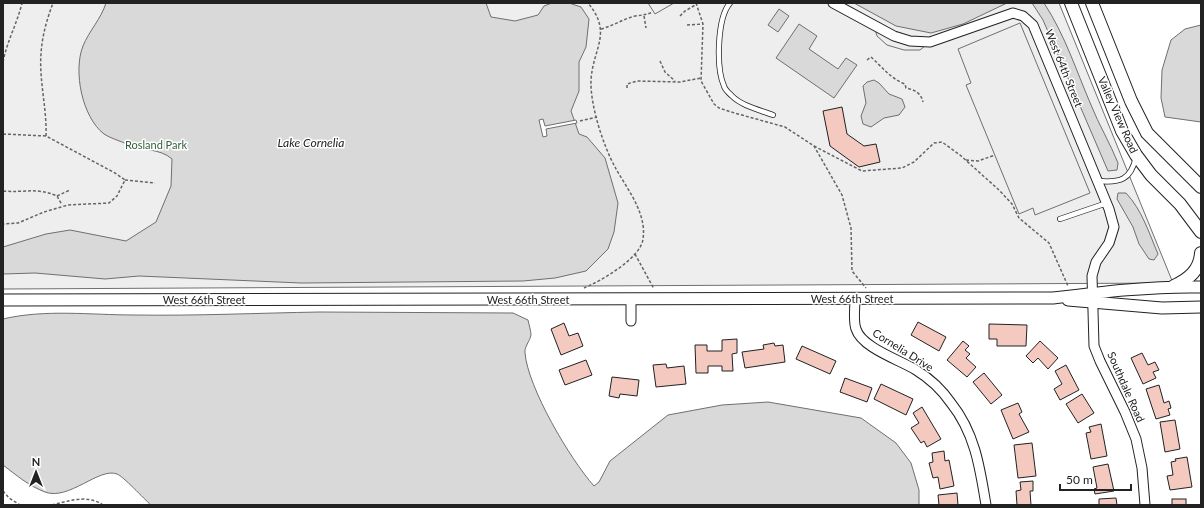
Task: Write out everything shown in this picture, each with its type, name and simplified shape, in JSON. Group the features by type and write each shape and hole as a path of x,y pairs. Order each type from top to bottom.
{"main road":[{"name":"Valley View Road","path":"1071,3 1122,131 1136,155 1194,221 1201,232"},
{"name":"Valley View Road","path":"1092,3 1131,101 1147,132 1201,187"},
{"path":"1194,221 1201,245"},
{"path":"1174,286 1193,274 1200,263 1201,253"}],"street":[{"name":"West 64th Street","path":"832,3 894,36 910,41 930,42 957,34 1004,15 1014,13 1023,16 1033,25 1107,203 1114,227 1109,243 1096,262 1092,276 1093,298"},
{"name":"West 66th Street","path":"1093,298 1174,286 1201,287"},
{"name":"West 66th Street","path":"3,300 1093,298 1162,308 1201,308"},
{"name":"Southdale Road","path":"1093,298 1094,346 1136,439 1142,468 1145,505"},
{"name":"Cornelia Drive","path":"855,299 856,330 865,343 917,370 951,402 964,422 973,442 986,505"},
{"path":"631,300 631,321"}],"lane":[{"path":"730,3 726,7 720,30 720,67 724,88 733,97 750,106 774,115"},
{"path":"1098,181 1112,182 1125,178 1133,168 1136,155"},
{"path":"1060,219 1107,203"}],"path":[{"path":"3,62 7,43 19,18 22,3"},
{"path":"46,136 47,119 41,54 42,39 53,3"},
{"path":"582,289 596,283 635,254 643,239 640,212 604,145 597,117 591,81 601,29 596,15 588,3"},
{"path":"680,16 684,11 696,4 703,24 701,78 714,104 719,108 785,127 814,146 862,171 902,168 914,162 934,143 942,142 966,160 1012,204 1019,218 1049,242 1069,290"},
{"path":"601,29 611,27 635,16 644,16 653,12"},
{"path":"644,16 646,28"},
{"path":"687,25 703,24"},
{"path":"867,60 871,57 895,80 905,84 906,88 915,90 922,98 923,102"},
{"path":"660,61 665,72 675,82"},
{"path":"627,88 627,84 637,80 675,82 701,78"},
{"path":"580,121 597,117"},
{"path":"3,134 46,136 115,172 125,180 155,183"},
{"path":"814,146 842,195 851,228 852,271 870,292"},
{"path":"966,160 978,161 995,155"},
{"path":"3,224 18,223 62,206 109,203 117,196 125,180"},
{"path":"3,191 21,192 39,190 58,196 70,190"},
{"path":"58,196 62,206"},
{"path":"635,254 655,293"},
{"path":"3,491 9,498 20,505"},
{"path":"52,505 82,498 96,500 103,505"}],"green space":[{"name":"Rosland Park","path":"3,3 1059,3 1173,283 3,289"}],"shaded area":[{"path":"648,3 674,3 655,14"},
{"path":"1020,23 1090,193 1035,215 1033,208 1019,214 966,85 971,83 958,49"},
{"path":"874,26 894,36 930,42 920,50 904,50 887,45 877,36"}],"water":[{"name":"Lake Cornelia","path":"106,3 486,3 491,17 515,21 538,15 544,6 552,3 569,3 581,7 589,19 586,47 579,62 579,91 571,111 579,134 587,137 605,158 618,203 614,232 608,249 586,271 555,278 523,281 301,283 139,276 105,279 35,273 3,274 3,247 46,234 70,230 126,241 156,222 171,186 172,159 162,153 138,148 104,134 90,117 85,105 79,80 80,56 83,46"},
{"path":"854,3 1007,3 963,24 931,33 896,26"},
{"path":"1032,3 1044,3 1058,28 1094,112 1112,148 1118,163 1117,170 1108,171 1043,20"},
{"path":"779,9 789,16 778,32 768,25"},
{"path":"799,24 817,36 809,49 838,69 846,58 857,65 834,98 776,58"},
{"path":"1201,25 1201,122 1165,117 1161,98 1162,70 1171,40 1185,29"},
{"path":"874,80 879,83 889,94 902,99 905,107 899,115 884,118 871,127 863,124 861,116 866,103 863,86 867,82"},
{"path":"1118,193 1126,193 1141,214 1158,254 1154,260 1149,259 1139,244 1133,227 1117,199"},
{"path":"320,312 513,313 528,320 531,335 525,348 525,353 534,385 562,441 594,486 599,482 610,461 668,415 722,405 768,402 861,418 896,443 911,463 919,490 919,505 151,505 129,483 117,474 110,473 102,475 64,492 54,494 34,487 3,465 3,319 52,313 180,315"}],"pier":[{"path":"543,119 545,126 576,120 577,123 546,129 547,136 543,137 539,120"}],"building":[{"path":"842,107 847,134 864,146 876,144 880,162 859,167 830,146 823,111"},
{"path":"918,322 946,337 939,351 911,335"},
{"path":"564,323 569,336 578,333 583,346 561,355 551,329"},
{"path":"989,324 1027,325 1026,346 997,346 997,339 989,339"},
{"path":"737,339 737,353 732,354 733,371 722,371 722,366 708,366 708,373 696,373 695,345 707,345 707,351 722,351 722,340"},
{"path":"963,341 969,346 965,350 970,354 966,358 976,367 967,377 947,360"},
{"path":"1040,341 1058,358 1048,369 1038,358 1033,363 1026,356"},
{"path":"774,343 775,346 783,345 785,362 745,368 742,352 764,349 763,345"},
{"path":"802,346 836,361 830,374 796,359"},
{"path":"1142,353 1148,365 1155,362 1159,370 1153,372 1156,378 1143,384 1131,358"},
{"path":"586,360 592,375 565,385 559,370"},
{"path":"666,364 667,368 684,366 686,384 656,387 653,365"},
{"path":"1066,365 1079,390 1060,400 1054,389 1062,384 1055,371"},
{"path":"984,373 1002,395 991,404 973,382"},
{"path":"612,377 639,380 637,396 620,394 619,398 609,396"},
{"path":"845,378 872,388 867,402 840,392"},
{"path":"881,384 913,399 906,415 874,399"},
{"path":"1159,385 1164,403 1169,401 1171,408 1168,409 1170,415 1156,419 1146,389"},
{"path":"1082,394 1094,413 1078,423 1066,404"},
{"path":"1018,403 1022,412 1019,414 1029,432 1013,439 1001,410"},
{"path":"922,407 941,439 927,447 924,441 921,443 911,428 919,423 913,413"},
{"path":"1175,420 1180,449 1165,452 1160,422"},
{"path":"1101,424 1107,456 1091,459 1086,433 1091,432 1089,427"},
{"path":"1032,443 1036,476 1018,478 1014,445"},
{"path":"944,451 945,461 949,460 954,486 940,489 938,477 933,478 929,463 933,462 932,453"},
{"path":"1187,457 1192,487 1170,490 1167,476 1173,475 1171,462 1176,461 1175,459"},
{"path":"1108,464 1114,491 1095,494 1094,489 1097,488 1093,467"},
{"path":"1033,481 1033,491 1030,491 1031,505 1017,505 1016,491 1021,490 1020,482"},
{"path":"957,493 958,505 939,505 938,495"},
{"path":"1116,498 1117,505 1099,505 1099,499"},
{"path":"1172,499 1186,499 1186,505 1172,505"}]}
